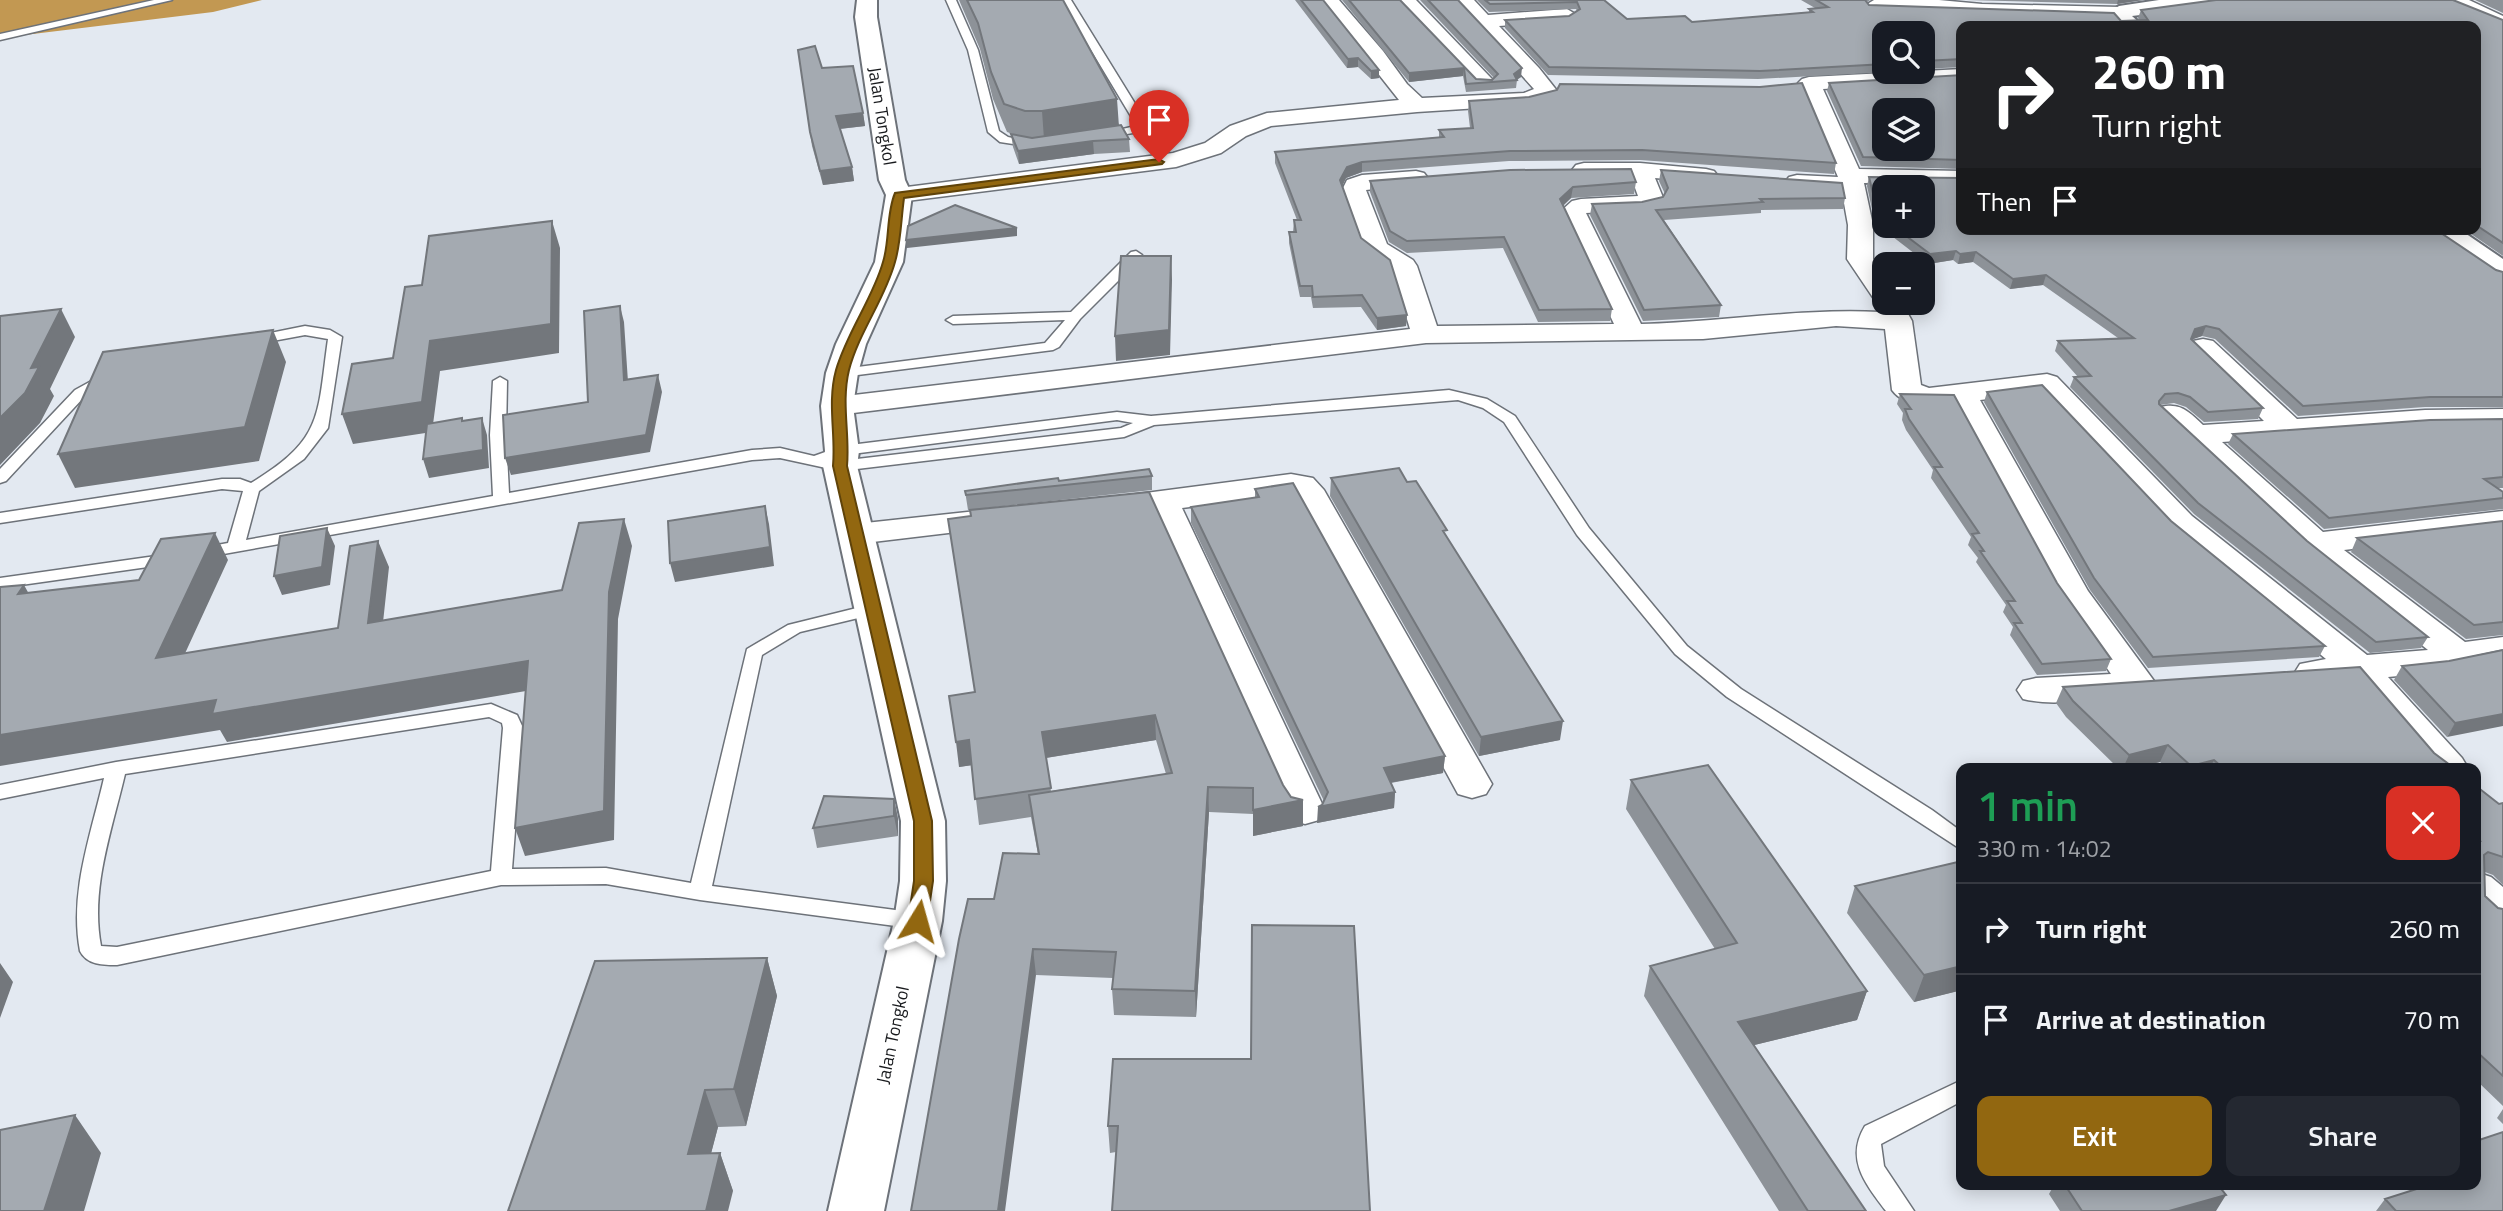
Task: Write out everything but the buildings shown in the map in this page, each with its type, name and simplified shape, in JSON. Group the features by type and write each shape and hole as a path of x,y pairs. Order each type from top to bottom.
{"main road":[{"name":"Jalan Tongkol","path":"856,1211 918,921 923,881 923,821 856,534 832,459 839,389 851,344 889,262 896,189 866,17 867,0"},
{"path":"2126,20 2135,8 2214,0"},
{"path":"2450,235 2497,263"}],"street":[{"path":"1329,0 1376,55 1399,89 1417,105"},
{"path":"1405,0 1484,82"},
{"path":"1463,0 1532,72 1540,92"},
{"path":"1483,21 1567,15 1553,0"},
{"path":"2454,0 2503,23"},
{"path":"1874,6 1932,5 2126,20"},
{"path":"1786,86 1956,75"},
{"path":"1399,89 1484,82 1540,92"},
{"path":"1809,83 1852,180 1861,220 1860,259 1872,277"},
{"path":"896,189 1177,160 1213,148 1238,131 1267,120 1572,87"},
{"path":"1561,170 1640,170 1726,178"},
{"path":"1632,333 1573,211 1581,206 1652,200 1640,170"},
{"path":"1426,335 1404,266 1376,248 1355,186 1362,182 1441,176"},
{"path":"1777,181 1956,178"},
{"path":"839,389 1426,335 1703,331 1836,317 1872,310"},
{"path":"1893,315 1907,390 1926,397 2048,383 2180,523 2361,669 2444,763"},
{"path":"2203,347 2289,428"},
{"path":"1961,392 2072,593 2152,684 2036,690"},
{"path":"2172,413 2315,543 2458,655"},
{"path":"2197,435 2425,419 2503,418"},
{"path":"1070,512 1291,484 1302,485 1308,490 1472,784"},
{"path":"1163,502 1305,810"},
{"path":"856,534 1030,516"},
{"path":"2315,543 2503,522"},
{"path":"2278,675 2441,660 2503,648"},
{"path":"2481,892 2503,911"}],"lane":[{"path":"0,37 167,0"},
{"path":"951,0 973,50 995,132 1004,140 1017,145 1046,144"},
{"path":"1066,0 1140,123 1135,130 1086,138"},
{"path":"839,389 1048,347 1054,344 1075,316 1136,255"},
{"path":"953,320 1075,316"},
{"path":"236,546 252,489 281,472 300,456 321,426 335,337 326,332 294,331 240,344"},
{"path":"0,478 79,393 122,371"},
{"path":"500,381 498,435 501,498"},
{"path":"0,583 162,560 752,455 780,453 832,459 1124,432 1151,421 1449,394 1472,397 1493,405 1510,419 1583,531 1681,650 1734,693 1925,815 1956,838"},
{"path":"0,518 222,484 240,484 252,489"},
{"path":"700,892 752,653 768,639 790,628 873,609"},
{"path":"0,792 116,769 491,710 510,719 513,728 501,877"},
{"path":"116,769 89,890 87,937 91,951 101,956 117,956 501,877 606,876 700,892 918,921"},
{"path":"1901,1211 1869,1164 1867,1140 1874,1133 1956,1093"}],"shaded area":[{"path":"0,0 262,0 213,12 0,38"}],"route":[{"path":"918,921 923,881 923,821 840,466 842,451 837,406 842,373 851,344 889,262 899,195 1159,162"}]}
